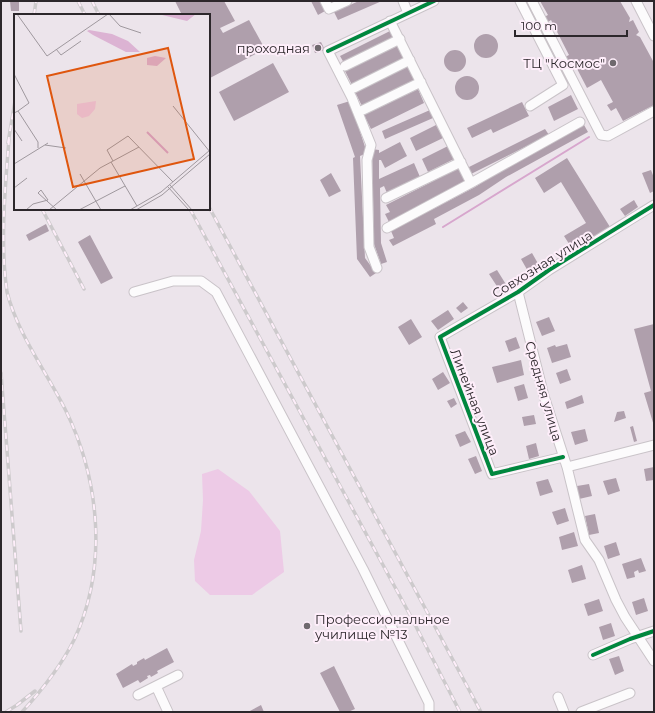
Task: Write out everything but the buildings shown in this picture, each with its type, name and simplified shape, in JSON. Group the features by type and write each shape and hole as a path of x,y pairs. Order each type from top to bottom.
{"street":[{"path":"325,1 329,9 347,1"},
{"path":"403,1 408,13"},
{"path":"377,268 369,247 367,160 371,145 352,98 328,51 434,1"},
{"path":"520,1 563,85 530,106"},
{"path":"532,1 601,135 608,136 654,111"},
{"path":"636,1 654,36"},
{"path":"390,21 471,183"},
{"path":"345,66 400,40"},
{"path":"354,88 410,60"},
{"path":"363,110 421,82"},
{"path":"387,228 580,122"},
{"path":"386,198 461,162"},
{"name":"Совхозная улица","path":"440,337 518,292 549,270 654,205"},
{"path":"134,292 173,281 202,280 216,292 363,569 429,707"},
{"name":"Средняя улица","path":"518,292 544,396 567,467 585,540 599,560 625,617 654,661"},
{"name":"Линейная улица","path":"440,337 492,474 563,457"},
{"path":"567,467 654,445"},
{"path":"593,655 638,636 654,631"},
{"path":"138,695 178,675"},
{"path":"156,686 168,712"},
{"path":"581,712 630,693"},
{"path":"558,697 564,712"}],"shaded area":[{"path":"218,469 249,491 280,531 284,572 252,595 210,595 195,581 194,560 201,531 203,500 202,474"}],"waterway":[{"path":"443,227 589,137"}],"railway":[{"path":"34,14 36,1"},
{"path":"78,1 84,14"},
{"path":"92,1 98,14"},
{"path":"8,143 14,107"},
{"path":"9,139 4,235 7,292 25,338 66,411 78,438 86,466 96,525 92,584 85,612 74,640 51,678 22,712"},
{"path":"210,209 481,712"},
{"path":"43,210 84,289"},
{"path":"191,210 409,613 460,712"},
{"path":"1,373 21,631"},
{"path":"6,712 35,691"}],"cycle path":[{"path":"328,51 434,1"},
{"path":"563,457 492,474 440,337 518,292 549,270 654,205"},
{"path":"593,655 630,639 654,631"}],"place":[{"name":"проходная","path":"318,48"},
{"name":"ТЦ \"Космос\"","path":"613,63"},
{"name":"Профессиональное училище №13","path":"307,626"}]}
